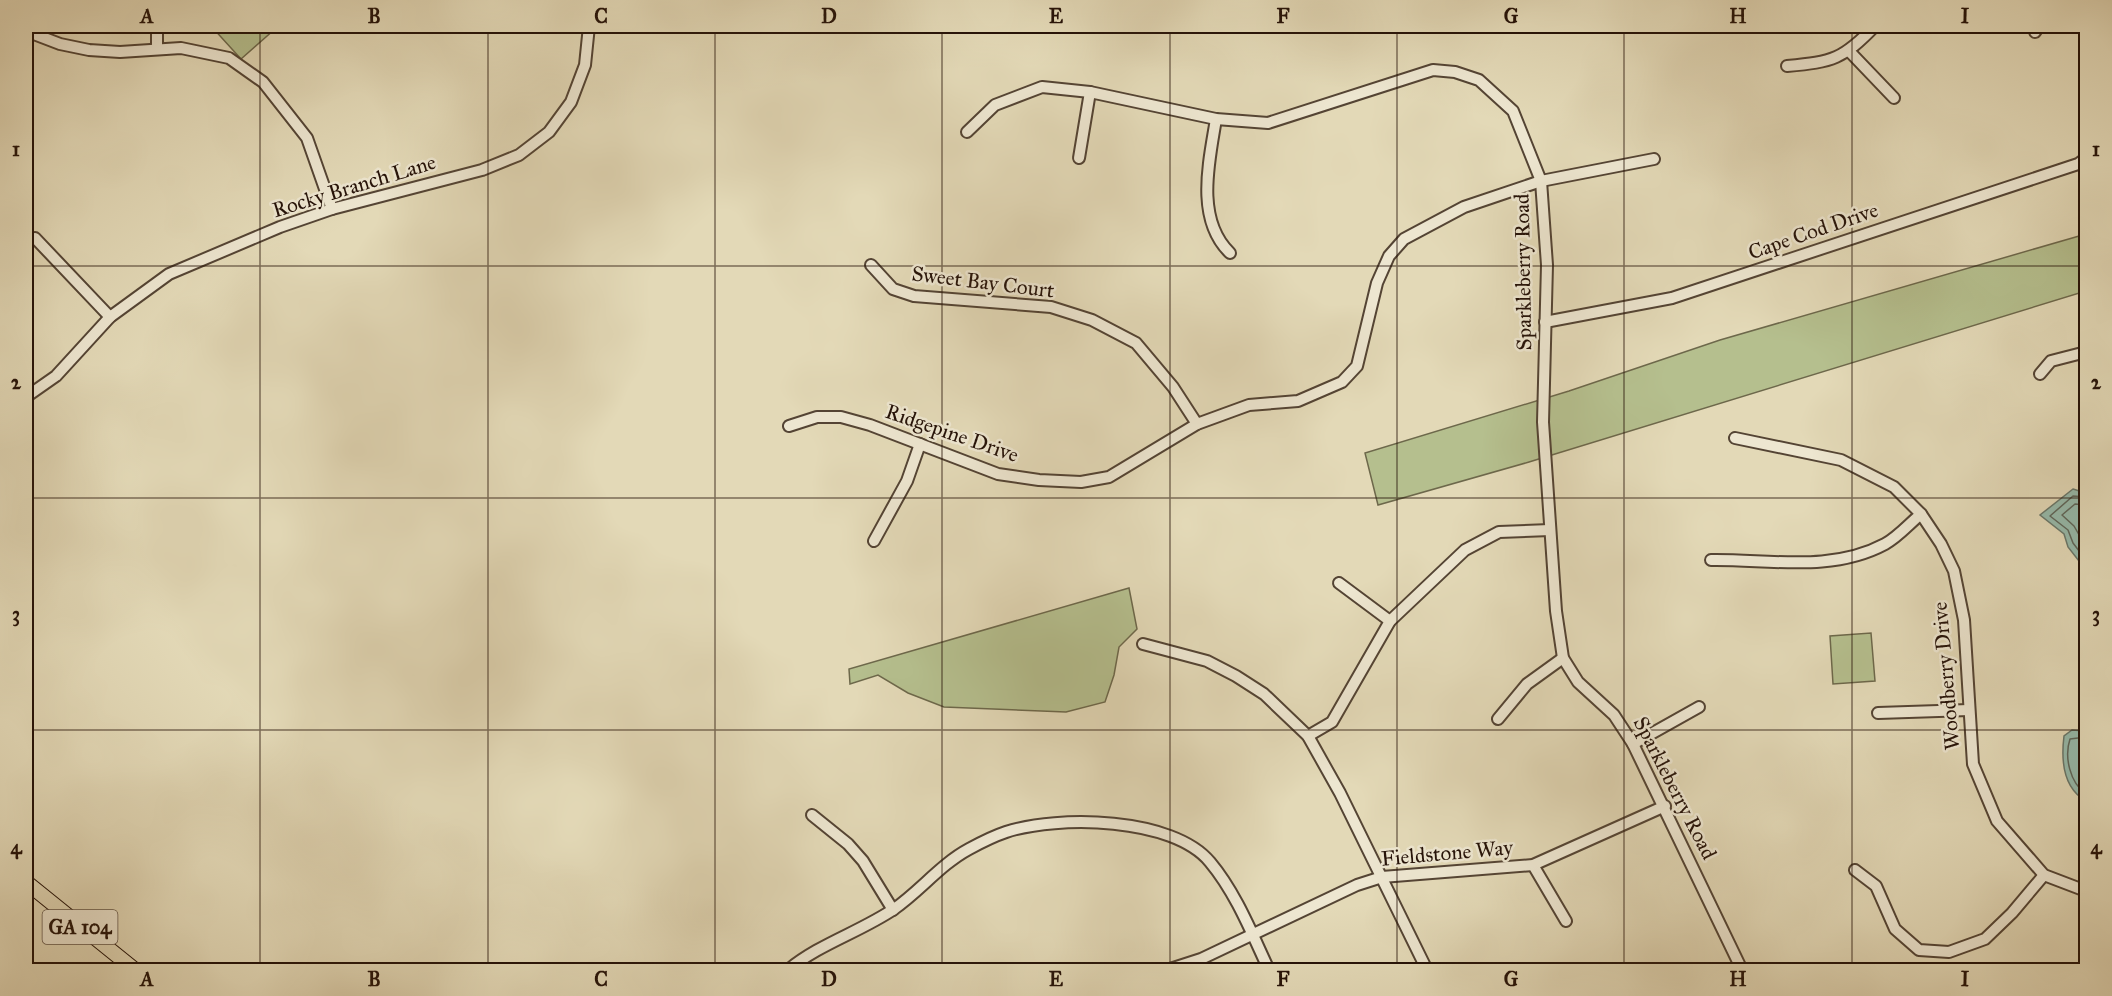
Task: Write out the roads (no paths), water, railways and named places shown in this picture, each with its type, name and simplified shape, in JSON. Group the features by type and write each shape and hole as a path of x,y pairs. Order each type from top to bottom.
{"main road":[{"name":"GA 104","path":"26,882 135,970"}],"street":[{"path":"157,26 157,49"},
{"name":"Rocky Branch Lane","path":"26,398 56,375 111,317 169,274 280,227 332,209 482,170 519,155 549,132 571,102 585,65 589,26"},
{"path":"1787,66 1823,63 1850,52 1875,26"},
{"path":"26,31 60,44 89,50 120,52 181,48 229,58 263,82 307,138 332,209"},
{"path":"1850,52 1894,98"},
{"name":"Sparkleberry Road","path":"967,132 995,105 1042,87 1090,92 1216,118 1268,123 1433,70 1455,72 1479,81 1513,111 1540,181 1547,265 1543,422 1550,530 1563,658 1578,682 1614,715 1633,744 1665,806 1742,970"},
{"path":"1079,158 1090,92"},
{"path":"1216,118 1208,170 1209,216 1218,241 1230,253"},
{"name":"Cape Cod Drive","path":"1545,322 1672,298 2078,164 2086,158"},
{"name":"Ridgepine Drive","path":"789,426 817,417 842,417 998,474 1039,480 1081,482 1109,477 1197,424 1249,405 1298,401 1342,382 1357,366 1377,283 1389,256 1404,239 1464,207 1540,181 1654,159"},
{"path":"35,237 111,317"},
{"name":"Sweet Bay Court","path":"871,265 893,289 914,296 1051,307 1092,320 1136,343 1173,387 1197,424"},
{"path":"2040,374 2051,361 2086,352"},
{"name":"Woodberry Drive","path":"1734,438 1841,460 1894,487 1921,514 1941,544 1954,571 1964,620 1974,764 1997,821 2044,875 2086,891"},
{"path":"874,541 907,481 920,444"},
{"path":"1711,560 1790,564 1841,559 1885,544 1921,514"},
{"path":"1308,736 1332,722 1390,621 1465,550 1499,532 1550,530"},
{"path":"1339,583 1390,621"},
{"path":"1143,644 1207,662 1236,675 1264,694 1308,736 1382,877 1426,968"},
{"path":"1498,719 1527,684 1563,658"},
{"path":"1633,744 1699,707"},
{"path":"1878,712 1969,710"},
{"name":"Fieldstone Way","path":"1167,970 1202,959 1357,885 1382,877 1533,865 1665,806"},
{"path":"812,815 848,844 863,861 893,910"},
{"path":"788,970 801,959 893,910 966,851 1006,832 1052,823 1112,824 1162,834 1185,844 1209,861 1253,935 1269,970"},
{"path":"1533,865 1566,921"},
{"path":"1855,870 1876,886 1895,929 1920,951 1949,952 1985,939 2012,913 2044,875"}],"water":[{"path":"2073,489 2086,493 2086,570 2068,547 2064,534 2040,515"},
{"path":"2072,730 2086,731 2086,801 2072,789 2065,773 2064,736"}]}
